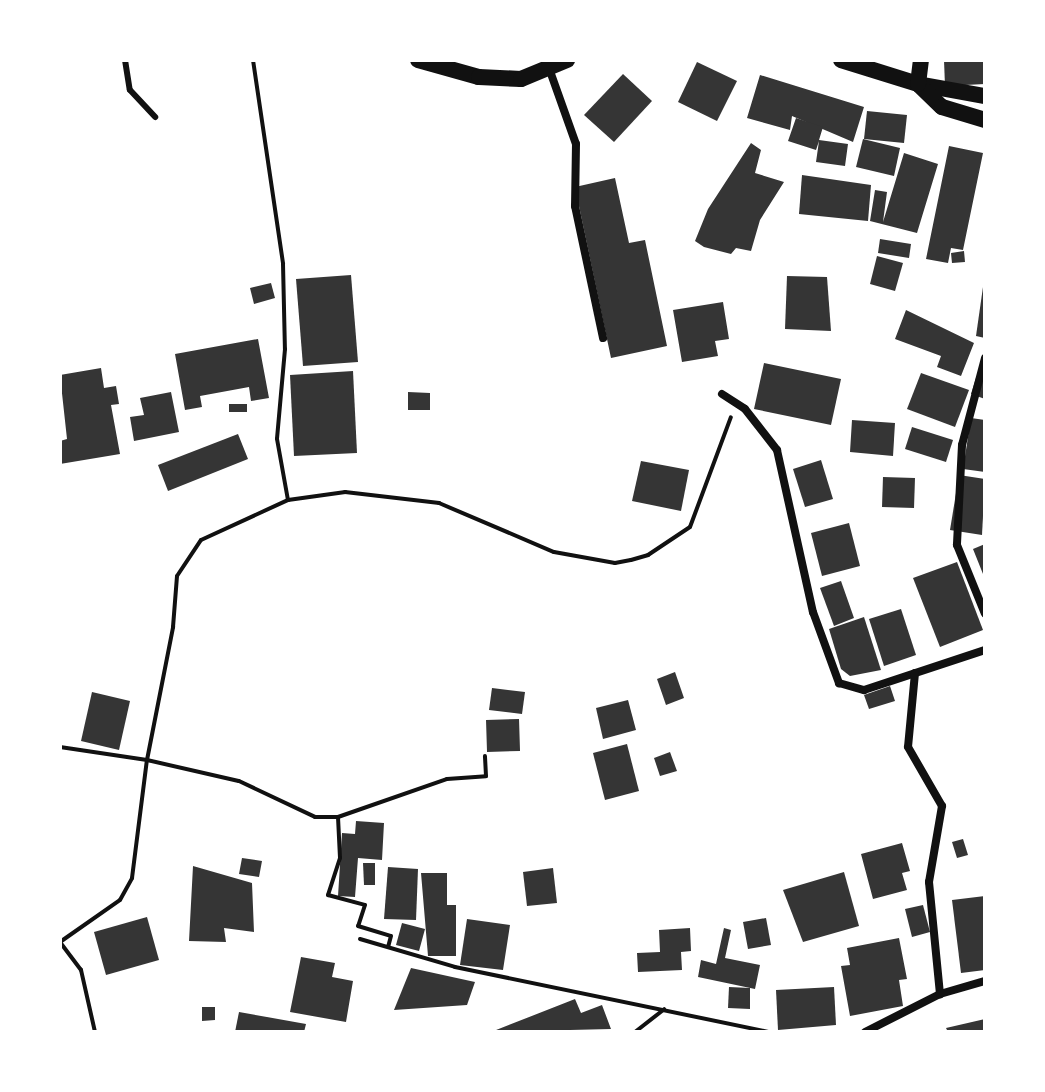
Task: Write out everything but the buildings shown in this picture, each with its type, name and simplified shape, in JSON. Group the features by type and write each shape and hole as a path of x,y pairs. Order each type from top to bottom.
{"main road":[{"path":"418,60 479,77 521,79 550,71 567,60"},
{"path":"841,60 918,84 985,96"},
{"path":"918,84 921,60"},
{"path":"918,84 942,107 985,120"}],"street":[{"path":"550,71 576,144 575,206 603,338"},
{"path":"985,358 962,445 957,545 985,614"},
{"path":"722,394 737,405 777,450 813,612 839,683 864,690 985,650"},
{"path":"915,673 908,747 942,806 929,882 940,994"},
{"path":"865,1032 940,994 985,981"}],"lane":[{"path":"125,60 130,90 155,117"}],"path":[{"path":"253,60 283,264 285,349 277,439 288,500"},
{"path":"95,1032 81,970 60,942 120,900 132,878 147,760 177,576 201,540 288,500 345,492 439,503 554,552 615,563 648,555 690,527 711,460 737,405"},
{"path":"60,747 147,760 239,781 315,817 338,817 447,779 486,776 485,756"},
{"path":"338,817 340,858 328,895 365,905 358,926 391,936 388,947"},
{"path":"360,939 455,967 769,1032"},
{"path":"635,1032 664,1009"}]}
